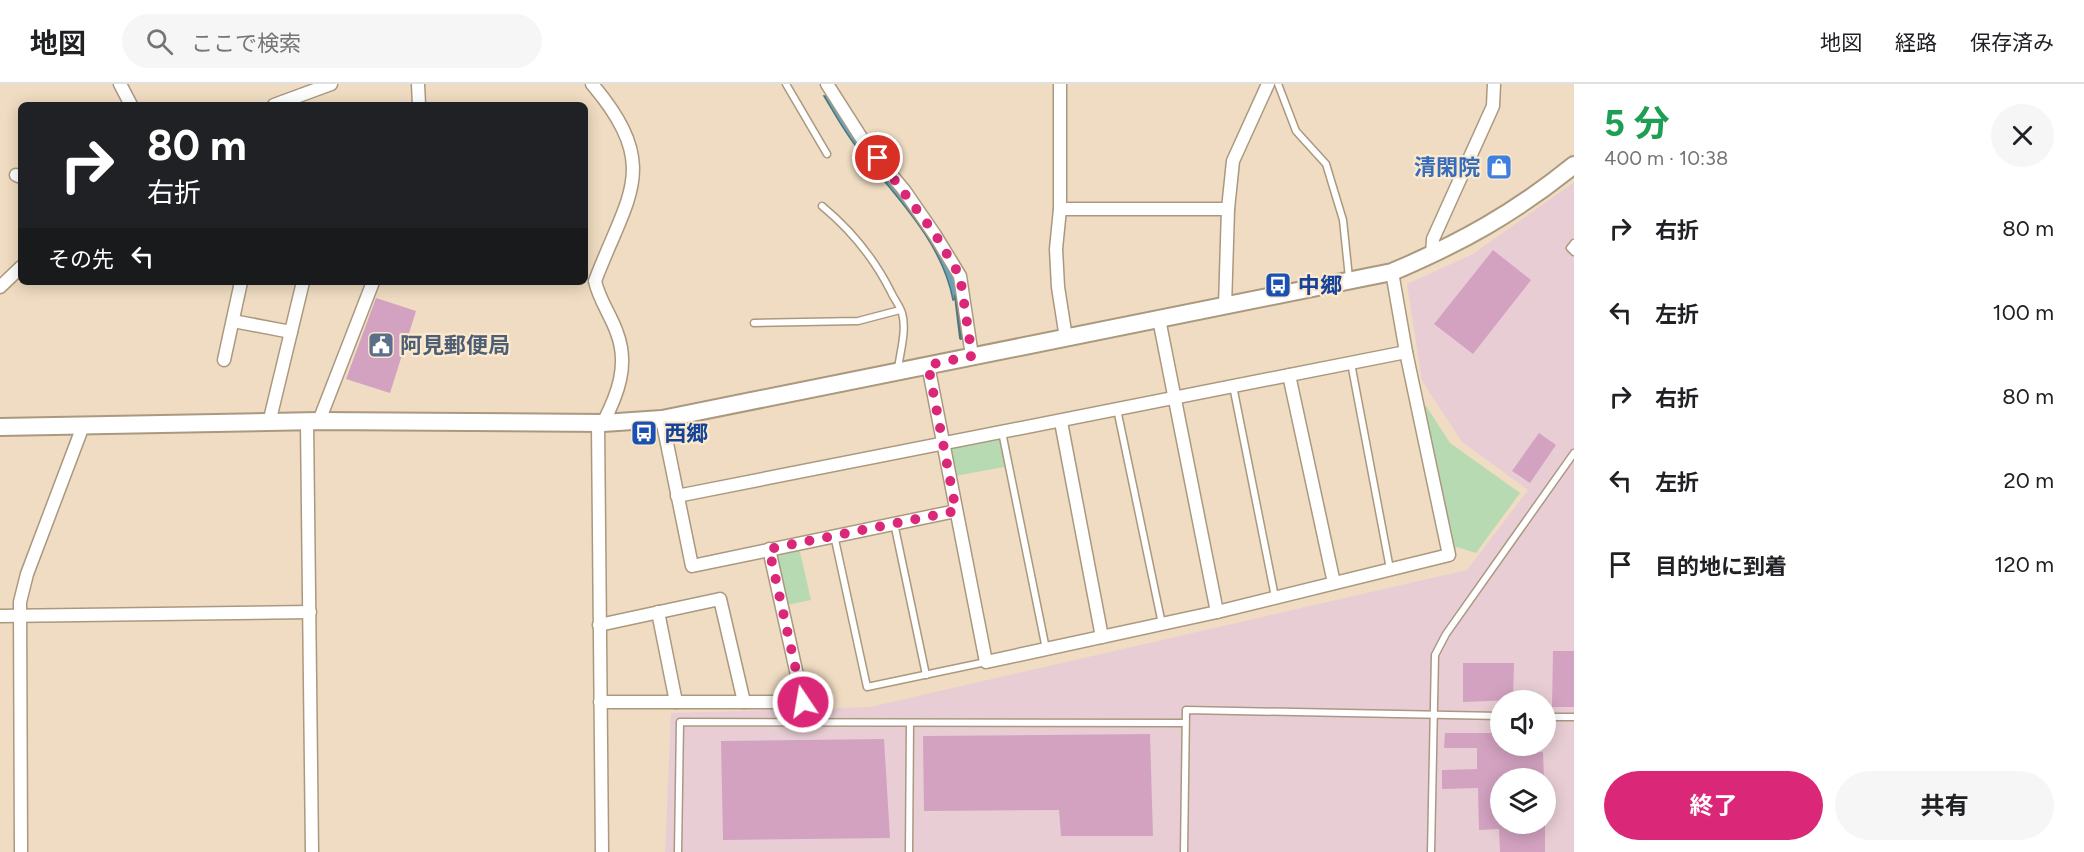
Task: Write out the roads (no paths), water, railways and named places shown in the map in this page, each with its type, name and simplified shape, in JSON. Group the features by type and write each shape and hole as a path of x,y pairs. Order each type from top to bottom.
{"street":[{"path":"120,84 129,102"},
{"path":"282,102 331,84"},
{"path":"418,84 419,102"},
{"path":"592,84 613,109 631,149 635,171 632,191 595,281 617,333 623,356 618,393 600,423 598,625 602,852"},
{"path":"827,84 864,142 904,190 935,234 960,276 972,356"},
{"path":"1060,84 1060,209 1056,249 1058,287 1066,339"},
{"path":"1225,307 1228,209 1233,161 1268,84"},
{"path":"1432,255 1433,239 1493,106 1494,84"},
{"path":"0,427 313,422 600,423 662,419 1392,272 1473,236 1512,212 1574,165"},
{"path":"1060,209 1228,209"},
{"path":"0,287 18,270"},
{"path":"928,365 986,662 1217,612 1449,555 1406,352 1392,272"},
{"path":"224,360 240,285"},
{"path":"269,423 302,285"},
{"path":"312,852 310,612 313,422 372,285"},
{"path":"1159,319 1217,612"},
{"path":"233,321 291,332"},
{"path":"677,496 1061,422 1406,352"},
{"path":"1289,375 1334,583"},
{"path":"662,419 692,566 956,511"},
{"path":"1061,422 1102,637"},
{"path":"21,852 20,602 27,574 83,426"},
{"path":"600,702 803,702 769,549"},
{"path":"598,625 720,599 744,702"},
{"path":"0,616 310,612"},
{"path":"658,612 676,702"}],"lane":[{"path":"1278,84 1296,131 1326,165 1343,220 1349,281"},
{"path":"789,85 827,154"},
{"path":"822,206 842,223 863,247 881,272 900,310 903,333 897,371"},
{"path":"1574,243 1570,248 1574,252"},
{"path":"754,323 858,321 900,310"},
{"path":"1351,363 1390,569"},
{"path":"1233,386 1275,598"},
{"path":"1117,410 1162,624"},
{"path":"1002,432 1046,649"},
{"path":"1431,852 1435,656 1446,634 1574,453"},
{"path":"894,523 926,675"},
{"path":"834,535 867,687 986,662"},
{"path":"1184,852 1186,710 1490,716"},
{"path":"1556,717 1574,717"},
{"path":"678,852 680,722 1185,723"},
{"path":"909,852 910,723"}],"water":[{"path":"824,96 830,96 905,196 956,276 960,297 953,300 939,258 928,239 902,202 854,144"}],"waterway":[{"path":"956,296 961,338"}],"place":[{"name":"清閑院","path":"1499,167"},
{"name":"中郷","path":"1278,285"},
{"name":"阿見郵便局","path":"381,345"},
{"name":"西郷","path":"644,433"}]}
